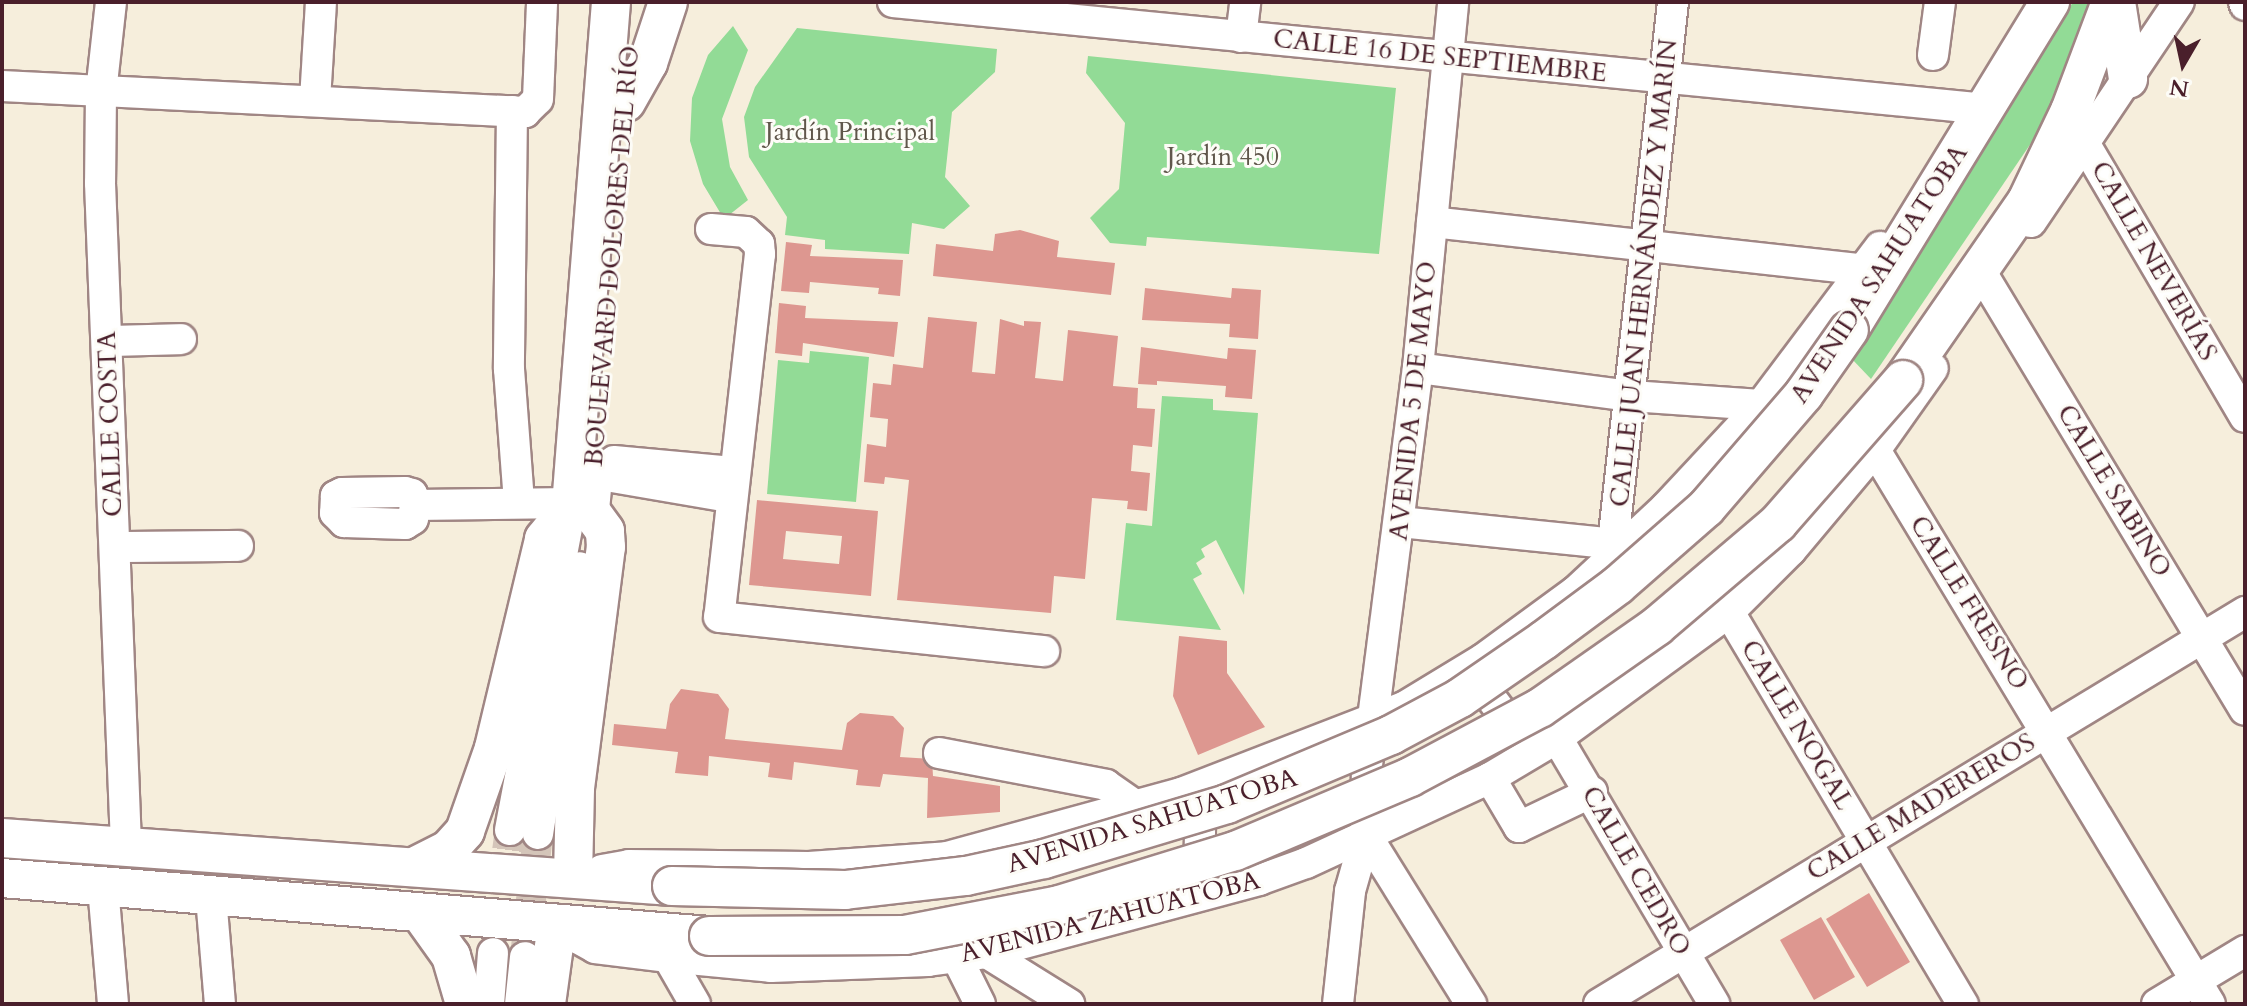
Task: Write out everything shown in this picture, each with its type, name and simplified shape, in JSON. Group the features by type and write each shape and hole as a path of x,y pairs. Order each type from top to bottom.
{"main road":[{"name":"BOULEVARD DOLORES DEL RÍO","path":"582,482 611,2"},
{"name":"BOULEVARD DOLORES DEL RÍO","path":"582,482 635,2"},
{"path":"626,102 648,63 668,2"},
{"name":"AVENIDA SAHUATOBA","path":"2,838 418,865 672,886 845,890 982,872 1227,804 1391,735 1460,698 1618,585 1706,508 1804,394 1849,330 1978,108 2050,2"},
{"path":"2114,2 2128,79"},
{"name":"AVENIDA SAHUATOBA","path":"2072,144 2114,2"},
{"path":"1985,278 2041,175 2072,144"},
{"name":"AVENIDA SAHUATOBA","path":"2,878 709,936 905,935 1059,905 1235,851 1410,777 1540,708 1657,626 1778,523 1903,380 1985,278"},
{"path":"418,865 449,849 465,831 494,748 544,539 582,482"},
{"path":"580,878 575,788 606,547 605,531 582,482"},
{"path":"421,914 451,956 465,1004"},
{"path":"546,1004 563,924"}],"street":[{"name":"CALLE COSTA","path":"111,2 101,93 126,846"},
{"path":"315,100 321,2"},
{"path":"2,86 512,111 532,109 538,99 542,2"},
{"name":"CALLE 16 DE SEPTIEMBRE","path":"893,2 1044,8 1241,37 1978,108"},
{"path":"1241,37 1245,2"},
{"name":"AVENIDA 5 DE MAYO","path":"1366,835 1365,800 1373,719 1418,368 1453,2"},
{"name":"CALLE JUAN HERNÁNDEZ Y MARÍN","path":"1619,544 1631,396 1673,2"},
{"path":"1933,55 1940,2"},
{"name":"AVENIDA SAHUATOBA","path":"1373,719 1433,692 1576,591 1619,544 1761,405 1865,270 1978,108 2035,2"},
{"name":"AVENIDA SAHUATOBA","path":"1366,835 1490,778 1557,738 1729,612 1791,550 1875,450 2072,144 2128,79 2179,2"},
{"path":"512,111 509,369 519,501"},
{"name":"CALLE NEVERÍAS","path":"2072,144 2245,417"},
{"path":"1432,222 1647,243 1865,270"},
{"path":"711,229 746,232 759,244 760,254 731,484 719,617 1044,651"},
{"name":"CALLE SABINO","path":"1985,278 2245,710"},
{"path":"107,341 181,339"},
{"path":"1418,368 1631,396 1761,405"},
{"name":"CALLE FRESNO","path":"1875,450 2204,992"},
{"path":"524,832 582,482"},
{"path":"415,505 519,501 582,482 731,484"},
{"path":"1400,522 1619,544"},
{"path":"115,547 238,546"},
{"name":"CALLE NOGAL","path":"1729,612 1963,1004"},
{"name":"CALLE MADEREROS","path":"1599,1004 1865,838 2245,612"},
{"path":"1483,659 1495,707 1522,729 1557,738"},
{"path":"580,878 629,865 809,867 947,857 1138,807 1373,719"},
{"name":"CALLE CEDRO","path":"1557,738 1592,792 1714,1004"},
{"path":"939,753 1106,785 1138,807"},
{"path":"1490,778 1519,827 1592,792"},
{"path":"1181,793 1200,833 1203,853 1192,899"},
{"path":"1338,1004 1350,891 1366,835"},
{"path":"1366,835 1471,1004"},
{"name":"AVENIDA ZAHUATOBA","path":"563,924 595,948 668,957 843,967 943,960 987,953 1259,880 1366,835"},
{"path":"103,887 113,1004"},
{"path":"211,897 220,1004"},
{"path":"2157,1004 2204,992 2245,951"},
{"path":"489,1004 493,953"},
{"path":"987,953 1069,1004"},
{"path":"520,1004 525,957"},
{"path":"668,957 695,1004"},
{"path":"943,960 980,1004"}],"green space":[{"path":"2073,2 2097,2 2065,93 1871,379 1851,358"},
{"path":"733,26 748,50 722,119 730,167 748,200 724,219 703,184 690,141 692,98 708,55"},
{"name":"Jardín Principal","path":"797,28 997,49 995,72 952,112 945,177 970,206 944,229 912,223 909,254 825,249 825,240 785,235 787,217 749,157 744,117 755,87"},
{"name":"Jardín 450","path":"1088,56 1396,88 1379,254 1147,237 1146,246 1110,243 1090,218 1119,189 1125,123 1086,73"},
{"path":"810,351 869,357 856,502 767,494 778,360 809,363"},
{"path":"1162,396 1213,399 1213,410 1258,413 1244,595 1216,540 1201,549 1205,557 1196,563 1202,574 1193,579 1221,630 1116,620 1126,523 1152,526"}],"building":[{"path":"1020,230 1059,241 1057,257 1115,263 1111,295 933,276 936,244 993,251 995,234"},
{"path":"786,242 812,245 810,256 903,260 900,296 878,294 879,288 810,282 809,293 781,291"},
{"path":"1145,288 1231,298 1232,288 1261,290 1258,339 1229,337 1230,324 1142,320"},
{"path":"779,303 806,306 805,318 898,322 894,357 803,343 802,356 775,353"},
{"path":"928,317 977,322 972,372 995,374 1000,319 1024,326 1024,321 1041,322 1035,378 1063,381 1068,330 1118,336 1113,386 1138,388 1137,408 1155,409 1152,447 1133,445 1131,471 1150,473 1147,511 1127,509 1128,501 1092,498 1085,579 1054,576 1051,613 897,600 909,480 885,477 884,484 864,482 867,444 886,447 888,419 870,417 873,383 891,385 893,364 923,368"},
{"path":"1141,347 1227,359 1228,348 1256,350 1252,399 1225,397 1226,386 1157,381 1157,385 1138,384"},
{"path":"757,500 878,511 871,596 749,585","holes":["786,531 842,536 839,564 783,559"]},
{"path":"1179,636 1227,641 1227,673 1265,727 1198,755 1173,696"},
{"path":"681,689 718,694 729,709 725,739 842,750 847,723 860,713 893,716 904,728 900,757 932,759 933,776 1000,786 1000,812 927,818 928,778 883,774 880,787 856,785 858,770 794,762 792,780 768,777 770,763 709,756 708,776 675,773 678,752 612,745 614,724 666,729 670,704"},
{"path":"1869,893 1910,962 1867,987 1826,919"},
{"path":"1821,917 1855,977 1814,1000 1780,940"}],"tunnel":[{"path":"495,939 510,830"},
{"path":"525,957 538,834"}]}
